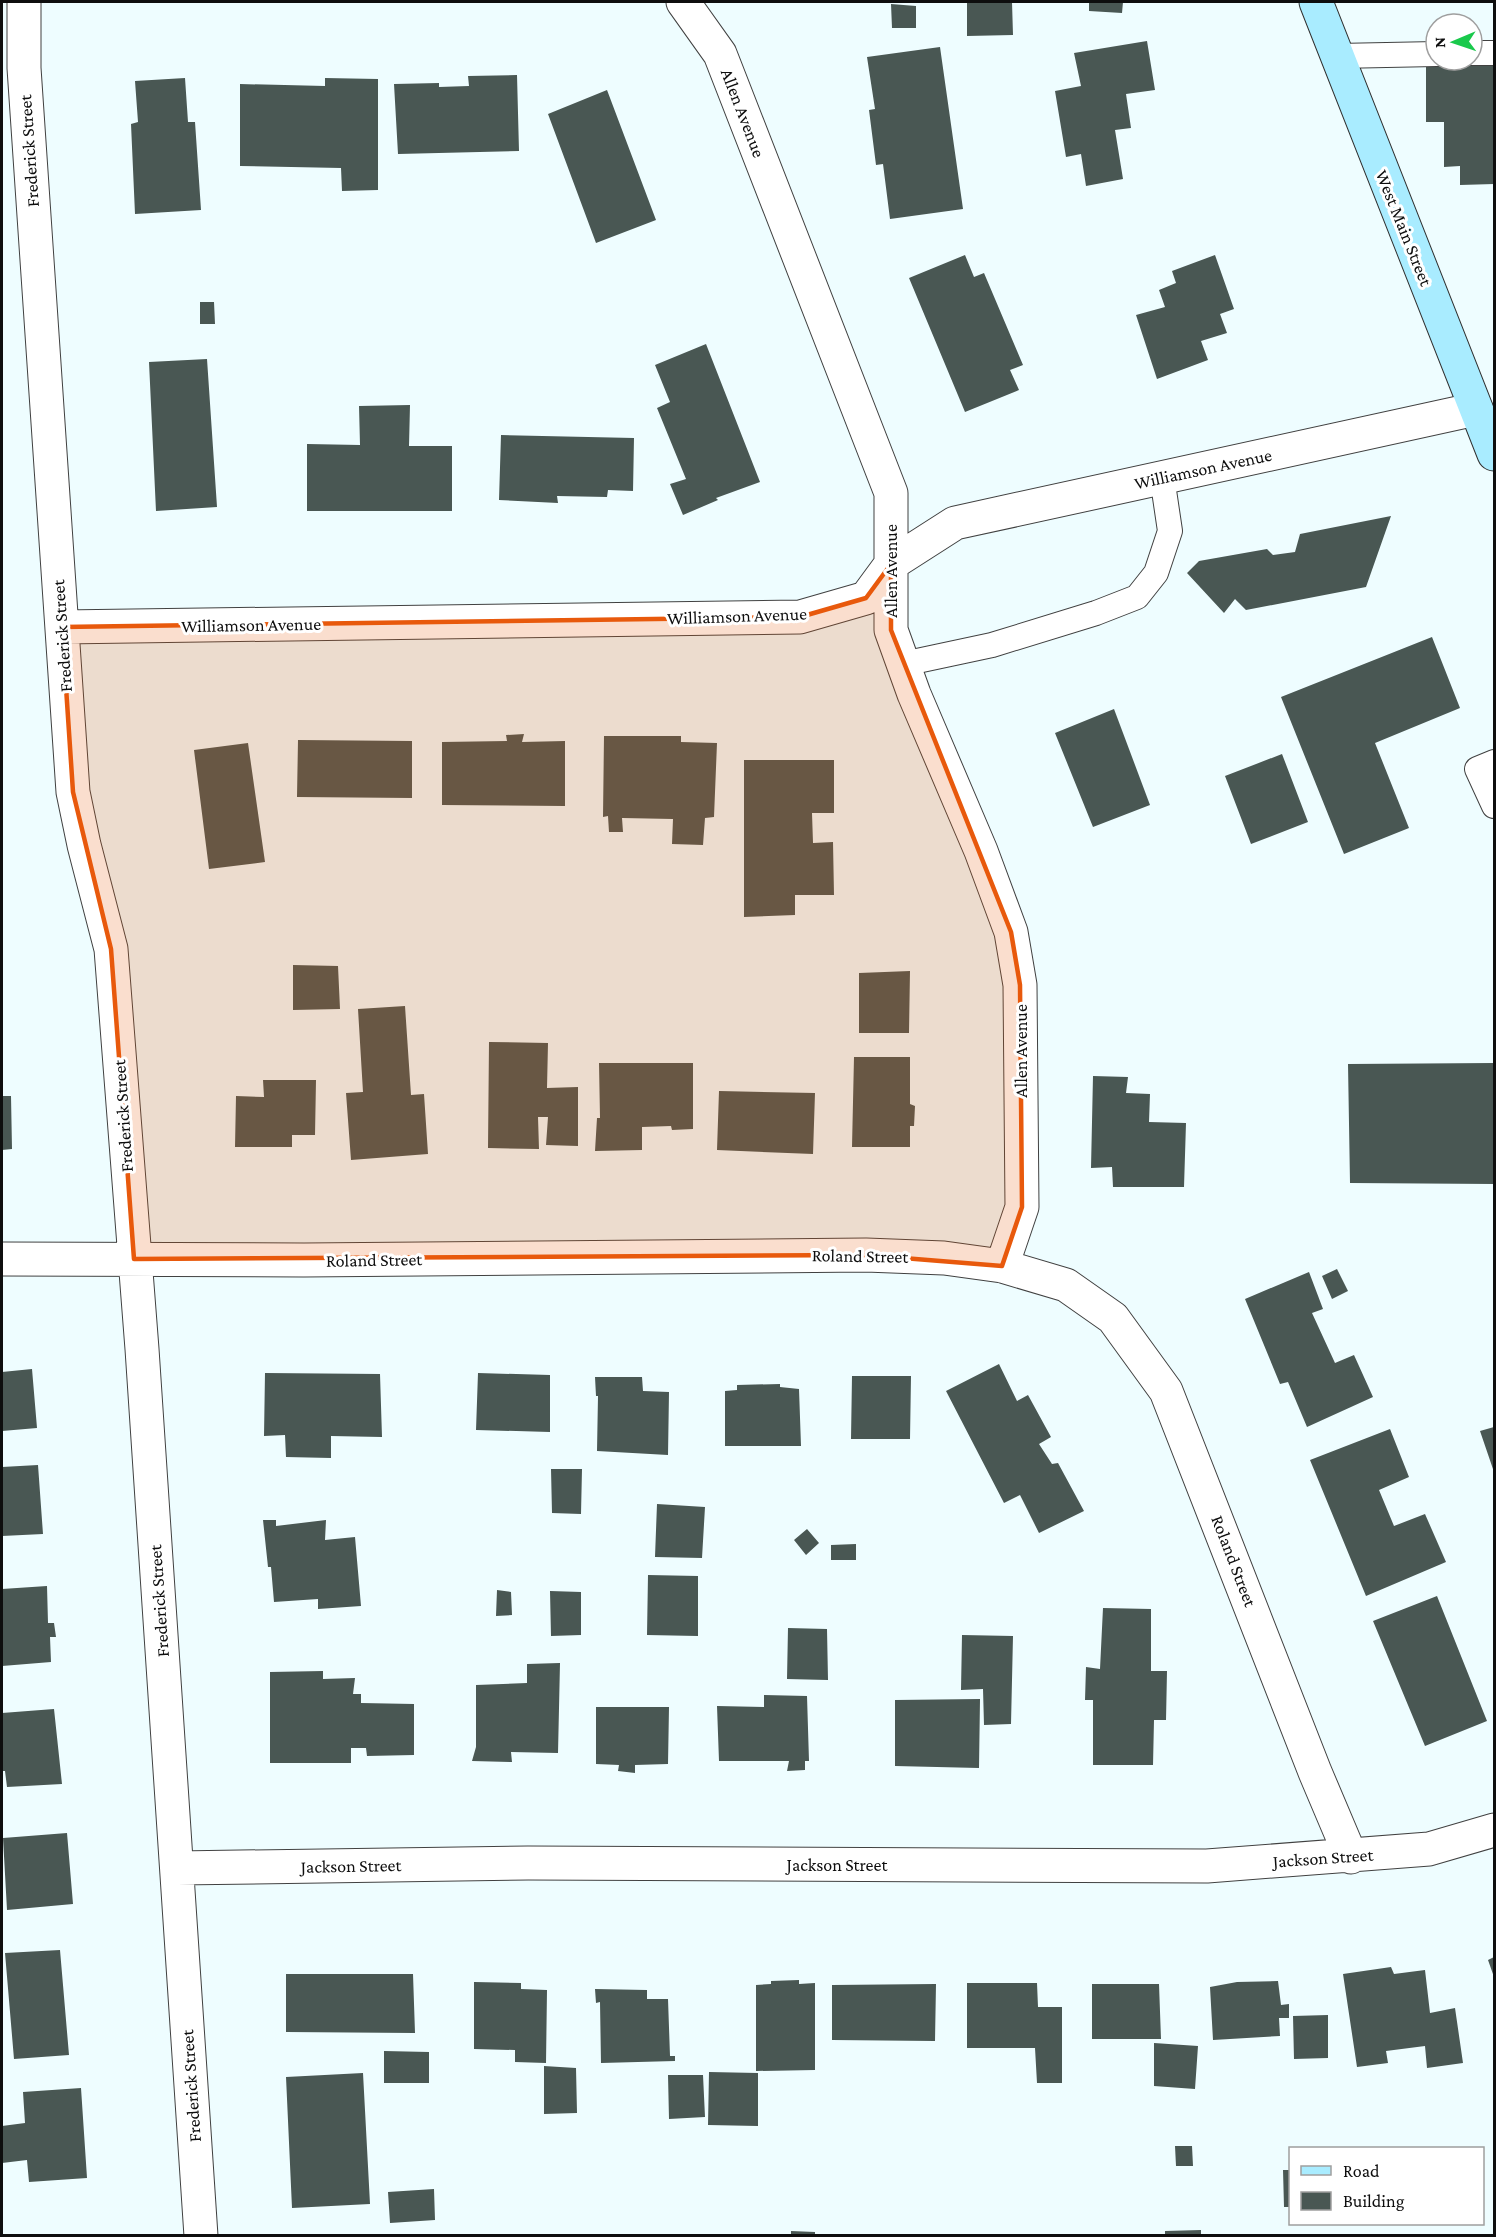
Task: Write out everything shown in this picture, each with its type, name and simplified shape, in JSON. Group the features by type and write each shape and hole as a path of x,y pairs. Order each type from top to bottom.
{"main road":[{"name":"West Main Street","path":"1316,2 1494,454"}],"street":[{"name":"Frederick Street","path":"24,2 24,68 73,792 111,949 201,2235"},
{"name":"Allen Avenue","path":"683,2 720,54 891,493 891,630 1011,932 1020,985 1022,1207 1002,1266"},
{"name":"Williamson Avenue","path":"62,627 800,617 866,598 891,564 955,523 1476,409"},
{"name":"Roland Street","path":"2,1259 304,1260 866,1255 944,1258 1002,1266 1066,1286 1113,1318 1166,1391 1315,1772 1351,1857"},
{"name":"Jackson Street","path":"177,1868 528,1863 1207,1866 1351,1857 1429,1849 1494,1830"}],"lane":[{"path":"1337,56 1424,54"},
{"path":"903,663 992,645 1096,613 1137,597 1156,573 1170,531 1162,477"},
{"path":"1494,762 1477,769 1494,806"}],"highlighted area":[{"path":"891,564 891,630 1011,932 1020,985 1022,1207 1002,1266 866,1255 134,1259 111,949 73,792 62,627 800,617 866,598"}],"building":[{"path":"967,2 1012,2 1013,35 967,36"},
{"path":"1089,2 1123,2 1122,13 1089,11"},
{"path":"891,4 916,6 916,28 892,28"},
{"path":"1147,41 1155,90 1126,94 1131,128 1115,130 1123,179 1086,186 1081,154 1066,157 1055,91 1081,86 1074,53"},
{"path":"940,47 963,209 890,219 883,164 876,165 869,110 875,109 867,57"},
{"path":"1484,59 1494,59 1494,184 1460,185 1460,166 1444,167 1444,122 1426,122 1426,72 1484,72"},
{"path":"517,75 519,151 398,154 394,84 439,83 439,87 469,86 468,76"},
{"path":"185,78 188,122 195,122 201,210 135,214 131,124 138,122 135,81"},
{"path":"325,78 378,79 378,190 342,191 341,168 240,166 240,84 325,86"},
{"path":"607,90 656,220 596,243 548,114"},
{"path":"965,255 974,277 984,273 1023,365 1010,370 1019,390 965,412 909,278"},
{"path":"1215,255 1234,309 1220,314 1227,333 1201,341 1208,360 1157,379 1136,315 1165,307 1159,290 1176,283 1172,271"},
{"path":"200,302 214,302 215,324 200,324"},
{"path":"706,344 760,482 716,498 718,500 683,515 670,484 686,479 657,408 670,402 655,365"},
{"path":"207,359 217,507 156,511 149,362"},
{"path":"410,405 409,446 452,446 452,511 307,511 307,444 360,445 359,406"},
{"path":"501,435 634,438 633,491 608,490 607,497 557,496 558,503 499,500"},
{"path":"1391,516 1366,587 1246,610 1235,599 1224,613 1187,573 1199,561 1267,549 1273,555 1295,552 1300,534"},
{"path":"1432,637 1460,708 1375,743 1409,828 1344,854 1281,697"},
{"path":"1114,709 1150,805 1093,827 1055,733"},
{"path":"524,734 522,742 565,741 565,806 442,805 442,742 507,741 506,735"},
{"path":"604,736 681,736 681,742 717,743 714,817 705,818 703,845 672,844 673,819 622,818 623,832 609,832 608,816 603,817"},
{"path":"298,740 412,741 412,798 297,797"},
{"path":"248,743 265,862 209,869 194,750"},
{"path":"1282,754 1308,822 1251,844 1225,776"},
{"path":"744,760 834,760 834,813 812,813 813,843 833,842 834,895 795,895 795,915 744,917"},
{"path":"293,965 338,966 340,1009 293,1010"},
{"path":"910,971 909,1033 859,1033 859,973"},
{"path":"405,1006 411,1095 424,1094 428,1154 351,1160 346,1093 363,1092 358,1009"},
{"path":"489,1042 548,1043 547,1088 578,1087 578,1146 546,1145 548,1117 538,1117 539,1149 488,1148"},
{"path":"854,1057 910,1057 910,1104 915,1106 914,1126 910,1126 910,1147 852,1147"},
{"path":"599,1063 693,1063 693,1129 672,1130 671,1126 642,1127 642,1150 595,1151 597,1118 600,1118"},
{"path":"1494,1063 1494,1184 1350,1183 1348,1064"},
{"path":"1093,1076 1128,1077 1126,1093 1150,1094 1149,1122 1186,1123 1184,1187 1113,1187 1112,1167 1091,1168"},
{"path":"263,1080 316,1080 315,1135 292,1135 292,1147 235,1147 236,1096 264,1097"},
{"path":"719,1091 815,1093 813,1154 717,1150"},
{"path":"2,1096 11,1096 12,1149 2,1150"},
{"path":"1337,1269 1348,1291 1332,1299 1322,1276"},
{"path":"1309,1272 1323,1309 1312,1313 1335,1363 1354,1355 1373,1397 1307,1427 1288,1382 1280,1384 1245,1299"},
{"path":"999,1364 1017,1401 1028,1395 1051,1437 1039,1444 1052,1464 1058,1463 1084,1511 1039,1533 1020,1495 1004,1503 946,1391"},
{"path":"32,1369 37,1428 2,1431 2,1372"},
{"path":"265,1373 380,1374 382,1437 331,1436 331,1458 286,1457 285,1435 264,1436"},
{"path":"478,1373 550,1375 550,1432 476,1430"},
{"path":"852,1376 911,1376 910,1439 851,1439"},
{"path":"595,1377 642,1377 643,1391 669,1392 668,1455 597,1451 598,1396 596,1396"},
{"path":"780,1384 780,1387 799,1389 801,1446 725,1446 725,1391 737,1390 737,1385"},
{"path":"1494,1427 1494,1472 1480,1431"},
{"path":"1390,1429 1409,1477 1379,1490 1394,1526 1425,1514 1446,1562 1366,1596 1310,1460"},
{"path":"38,1465 43,1534 2,1536 2,1467"},
{"path":"551,1469 582,1469 581,1514 552,1513"},
{"path":"657,1504 705,1507 702,1558 655,1557"},
{"path":"263,1520 276,1520 276,1526 326,1520 325,1540 355,1537 361,1606 318,1609 318,1599 274,1602"},
{"path":"807,1529 819,1543 806,1555 794,1540"},
{"path":"856,1544 856,1560 831,1560 831,1545"},
{"path":"648,1575 698,1576 698,1636 647,1635"},
{"path":"47,1586 48,1623 54,1623 56,1637 50,1637 51,1662 2,1666 2,1589"},
{"path":"497,1590 511,1592 512,1615 496,1616"},
{"path":"550,1591 581,1592 581,1635 551,1636"},
{"path":"1437,1596 1487,1721 1425,1746 1373,1621"},
{"path":"1103,1608 1151,1609 1151,1671 1167,1671 1166,1720 1154,1720 1153,1765 1093,1765 1093,1700 1085,1700 1086,1667 1100,1669"},
{"path":"788,1628 827,1629 828,1680 787,1679"},
{"path":"962,1635 1013,1636 1011,1724 984,1725 983,1689 961,1690"},
{"path":"560,1663 558,1753 511,1752 512,1762 472,1761 476,1747 476,1685 527,1683 527,1664"},
{"path":"323,1671 323,1679 355,1678 353,1694 361,1694 361,1703 414,1704 414,1755 367,1756 366,1748 351,1748 351,1763 270,1763 270,1672"},
{"path":"764,1695 807,1696 809,1761 805,1761 805,1770 787,1771 789,1761 719,1761 717,1706 764,1707"},
{"path":"980,1699 979,1768 895,1766 895,1700"},
{"path":"596,1707 669,1707 668,1764 635,1765 635,1773 618,1771 619,1765 596,1764"},
{"path":"54,1709 62,1784 7,1787 5,1771 2,1771 2,1713"},
{"path":"67,1833 73,1904 7,1910 3,1838"},
{"path":"60,1950 69,2055 14,2059 5,1953"},
{"path":"1494,1957 1494,1977 1488,1960"},
{"path":"1391,1967 1394,1974 1425,1970 1430,2013 1455,2008 1463,2063 1427,2068 1425,2046 1386,2051 1388,2063 1357,2067 1343,1974"},
{"path":"286,1974 413,1974 415,2033 286,2032"},
{"path":"799,1980 799,1984 815,1983 815,2070 756,2071 756,1985 771,1984 771,1981"},
{"path":"1278,1981 1281,2005 1289,2004 1289,2018 1279,2018 1280,2036 1213,2040 1210,1987 1237,1982"},
{"path":"474,1982 521,1983 521,1989 547,1990 546,2063 515,2062 515,2050 474,2049"},
{"path":"967,1983 1037,1983 1038,2007 1062,2007 1062,2083 1037,2083 1035,2048 967,2048"},
{"path":"936,1984 935,2041 832,2040 832,1985"},
{"path":"1092,1984 1159,1984 1161,2039 1092,2039"},
{"path":"595,1989 647,1990 647,1999 668,1999 670,2056 675,2056 675,2061 601,2063 600,2002 596,2003"},
{"path":"1328,2015 1328,2058 1294,2059 1293,2016"},
{"path":"1154,2043 1198,2046 1195,2089 1154,2086"},
{"path":"384,2051 429,2052 429,2083 384,2083"},
{"path":"544,2066 576,2068 577,2113 544,2114"},
{"path":"709,2072 758,2073 758,2126 708,2125"},
{"path":"363,2073 370,2204 292,2208 286,2077"},
{"path":"668,2075 703,2075 705,2117 669,2119"},
{"path":"81,2088 87,2178 29,2182 27,2160 2,2163 2,2126 25,2123 23,2092"},
{"path":"1175,2146 1192,2146 1193,2166 1176,2166"},
{"path":"1283,2170 1289,2170 1289,2207 1284,2207"},
{"path":"434,2189 435,2220 390,2223 388,2192"},
{"path":"1201,2230 1201,2236 1165,2236 1165,2231"},
{"path":"791,2231 815,2232 815,2236 791,2236"}]}
